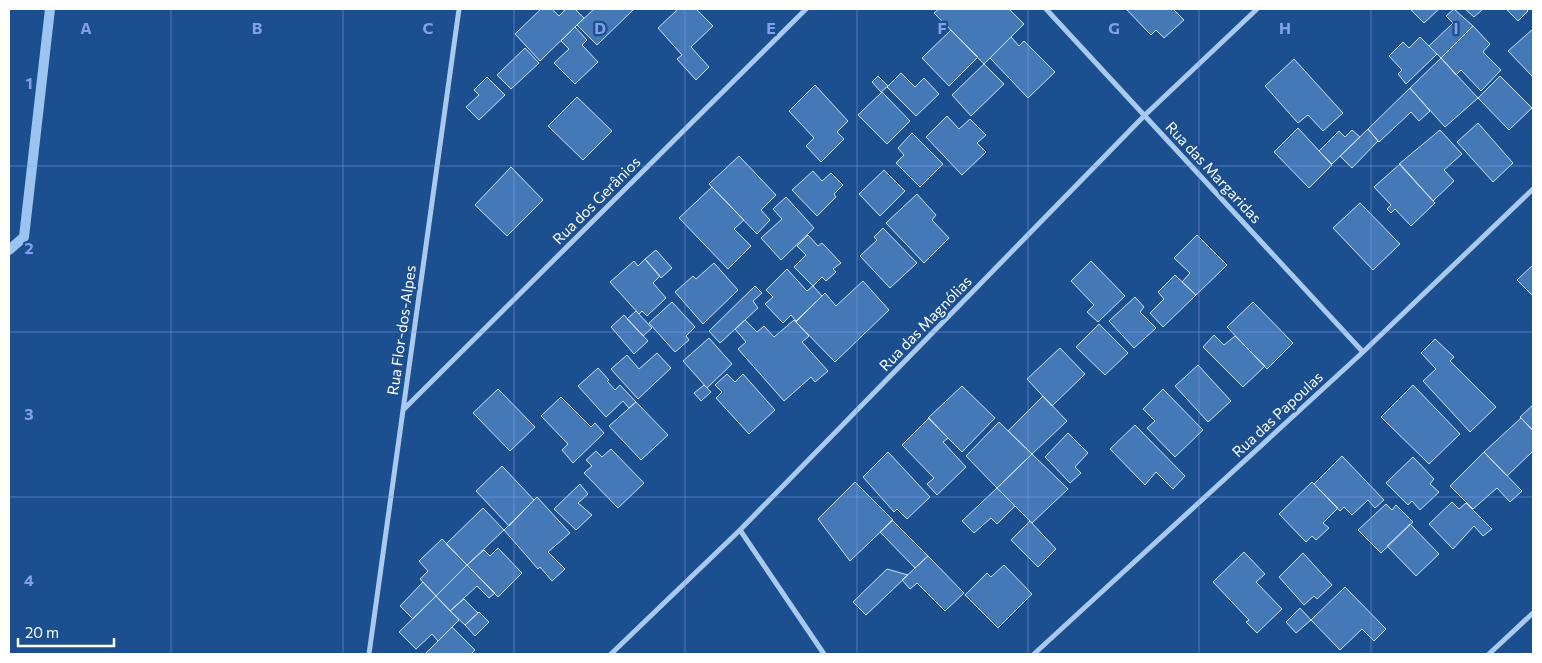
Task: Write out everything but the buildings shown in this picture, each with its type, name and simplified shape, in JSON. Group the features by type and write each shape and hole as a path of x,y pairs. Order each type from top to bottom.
{"street":[{"name":"Rua Flor-dos-Alpes","path":"370,654 459,9"},
{"name":"Rua dos Gerânios","path":"403,410 806,9"},
{"name":"Rua das Margaridas","path":"1046,9 1363,352"},
{"name":"Rua das Magnólias","path":"611,654 740,530 1145,115 1257,9"},
{"name":"Rua das Papoulas","path":"1034,654 1363,352 1533,189"},
{"path":"740,530 824,654"},
{"path":"1489,654 1533,612"}],"waterway":[{"path":"9,250 24,237 50,9"}]}
